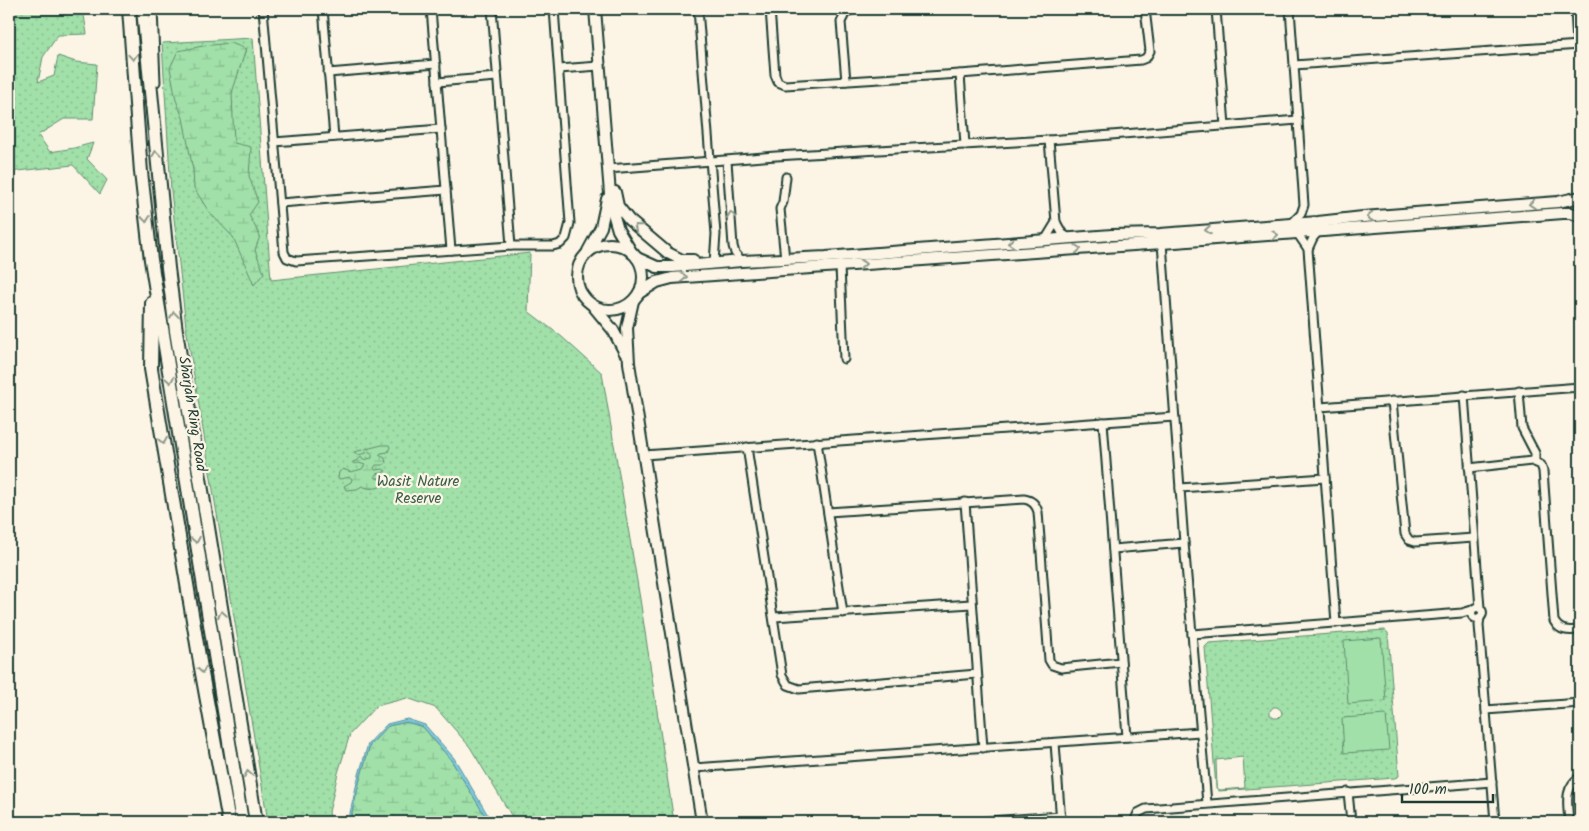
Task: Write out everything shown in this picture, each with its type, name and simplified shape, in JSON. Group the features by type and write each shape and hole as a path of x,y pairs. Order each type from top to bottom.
{"highway":[{"name":"Sharjah Ring Road","path":"129,9 144,201 155,289 242,822"},
{"name":"Sharjah Ring Road","path":"143,9 154,134 176,331 256,822"},
{"path":"155,289 151,307 151,369 198,652 230,822"}],"main road":[{"path":"595,9 613,218 618,230 641,266 643,276 642,285 636,297 627,328 629,363 702,822"},
{"path":"608,169 613,180 618,206 629,220 672,256 682,260 699,260 711,263"},
{"path":"609,186 601,227 579,265 577,282 584,298 617,336 629,363"},
{"path":"592,305 600,309 618,310 626,306 652,284 667,279 1162,244 1318,227 1554,214 1578,215 1576,198 1558,202 1363,217 1318,227"},
{"path":"586,254 601,245 609,244 625,248 652,265 662,267 826,257 1112,235 1294,229"},
{"path":"792,270 793,264 811,262 826,257"}],"street":[{"path":"153,9 156,107 154,134"},
{"path":"263,9 284,252 287,258 292,261 560,244 569,232 570,223 554,9"},
{"path":"323,9 334,137"},
{"path":"431,9 451,250"},
{"path":"492,9 511,246"},
{"path":"698,9 716,234 711,263"},
{"path":"770,9 775,75 778,82 784,84 960,74 1143,59 1148,56 1150,49 1145,9"},
{"path":"846,81 841,22 846,12 856,9"},
{"path":"1216,9 1225,126"},
{"path":"1290,9 1304,205 1318,227 1308,249 1336,623"},
{"path":"1294,65 1579,45 1575,9"},
{"path":"328,72 436,64"},
{"path":"559,69 599,66"},
{"path":"960,74 966,145"},
{"path":"437,82 497,77"},
{"path":"608,169 1048,140 1298,120"},
{"path":"274,142 441,129"},
{"path":"1048,140 1056,222 1060,230 1069,238"},
{"path":"727,161 733,248 742,261"},
{"path":"711,175 720,173 728,175"},
{"path":"785,259 780,209 783,202 786,177"},
{"path":"280,203 446,190"},
{"path":"1304,205 1294,229 1308,249"},
{"path":"1045,240 1056,222"},
{"path":"1162,244 1184,542 1207,803"},
{"path":"840,266 844,359"},
{"path":"1320,407 1580,387"},
{"path":"1519,391 1522,428 1535,453 1535,462"},
{"path":"1464,395 1478,599 1476,613 1479,625 1496,822"},
{"path":"1392,401 1404,534 1409,540 1415,542 1474,538"},
{"path":"644,455 1174,416"},
{"path":"1103,422 1127,738"},
{"path":"817,442 844,613"},
{"path":"748,448 783,678 788,685 795,688 977,674"},
{"path":"1470,468 1535,462 1540,465 1543,472 1554,621 1564,631 1580,630"},
{"path":"1180,488 1325,478"},
{"path":"828,512 964,502 1027,500 1033,503 1037,508 1048,657 1052,665 1061,668 1121,662"},
{"path":"964,502 983,748"},
{"path":"1112,549 1184,542"},
{"path":"774,618 971,604"},
{"path":"1192,634 1476,613"},
{"path":"1486,710 1580,703"},
{"path":"694,768 1200,732"},
{"path":"976,822 1061,819 1055,743"},
{"path":"1569,822 1568,793 1570,786 1580,778"},
{"path":"1134,822 1138,813 1146,809 1492,782"},
{"path":"1348,792 1350,822"}],"green space":[{"path":"9,9 83,9 87,34 58,35 43,57 38,82 54,76 58,56 76,62 97,64 93,119 64,119 38,135 50,152 93,143 87,159 107,180 100,194 73,165 9,172"},
{"name":"Wasit Nature Reserve","path":"253,38 271,280 530,253 528,311 562,337 602,373 640,599 674,822 520,822 511,815 470,747 436,708 407,698 376,706 350,734 329,812 331,822 268,822 186,327 171,191 162,43"},
{"path":"231,43 246,49 232,93 234,143 251,147 249,176 258,202 249,215 260,236 255,250 264,273 254,285 233,237 209,212 194,188 193,170 183,118 176,100 170,68 178,51"},
{"path":"389,445 390,447 388,452 379,455 385,458 386,463 376,465 374,468 375,470 383,469 386,471 375,476 376,478 385,479 386,483 380,487 368,488 362,486 357,489 346,490 344,486 351,482 352,479 350,477 338,478 339,472 343,469 351,472 362,469 365,465 354,464 353,462 361,457 363,460 372,458 370,452 358,455 354,452"},
{"path":"1385,630 1388,633 1399,776 1395,778 1219,791 1216,788 1205,647 1209,643","holes":["1273,707 1281,710 1282,714 1278,718 1270,715","1243,757 1245,788 1220,790 1217,787 1216,760"]},
{"path":"1381,638 1386,701 1348,704 1344,641"},
{"path":"1386,715 1389,750 1344,753 1342,718"},
{"path":"407,722 423,727 451,760 489,822 353,822 352,813 370,745 388,726"}],"water":[{"path":"407,719 425,725 454,758 492,822 489,822 451,760 423,727 407,722 388,726 370,745 352,813 353,822 351,822 350,813 368,744 387,724"}]}
